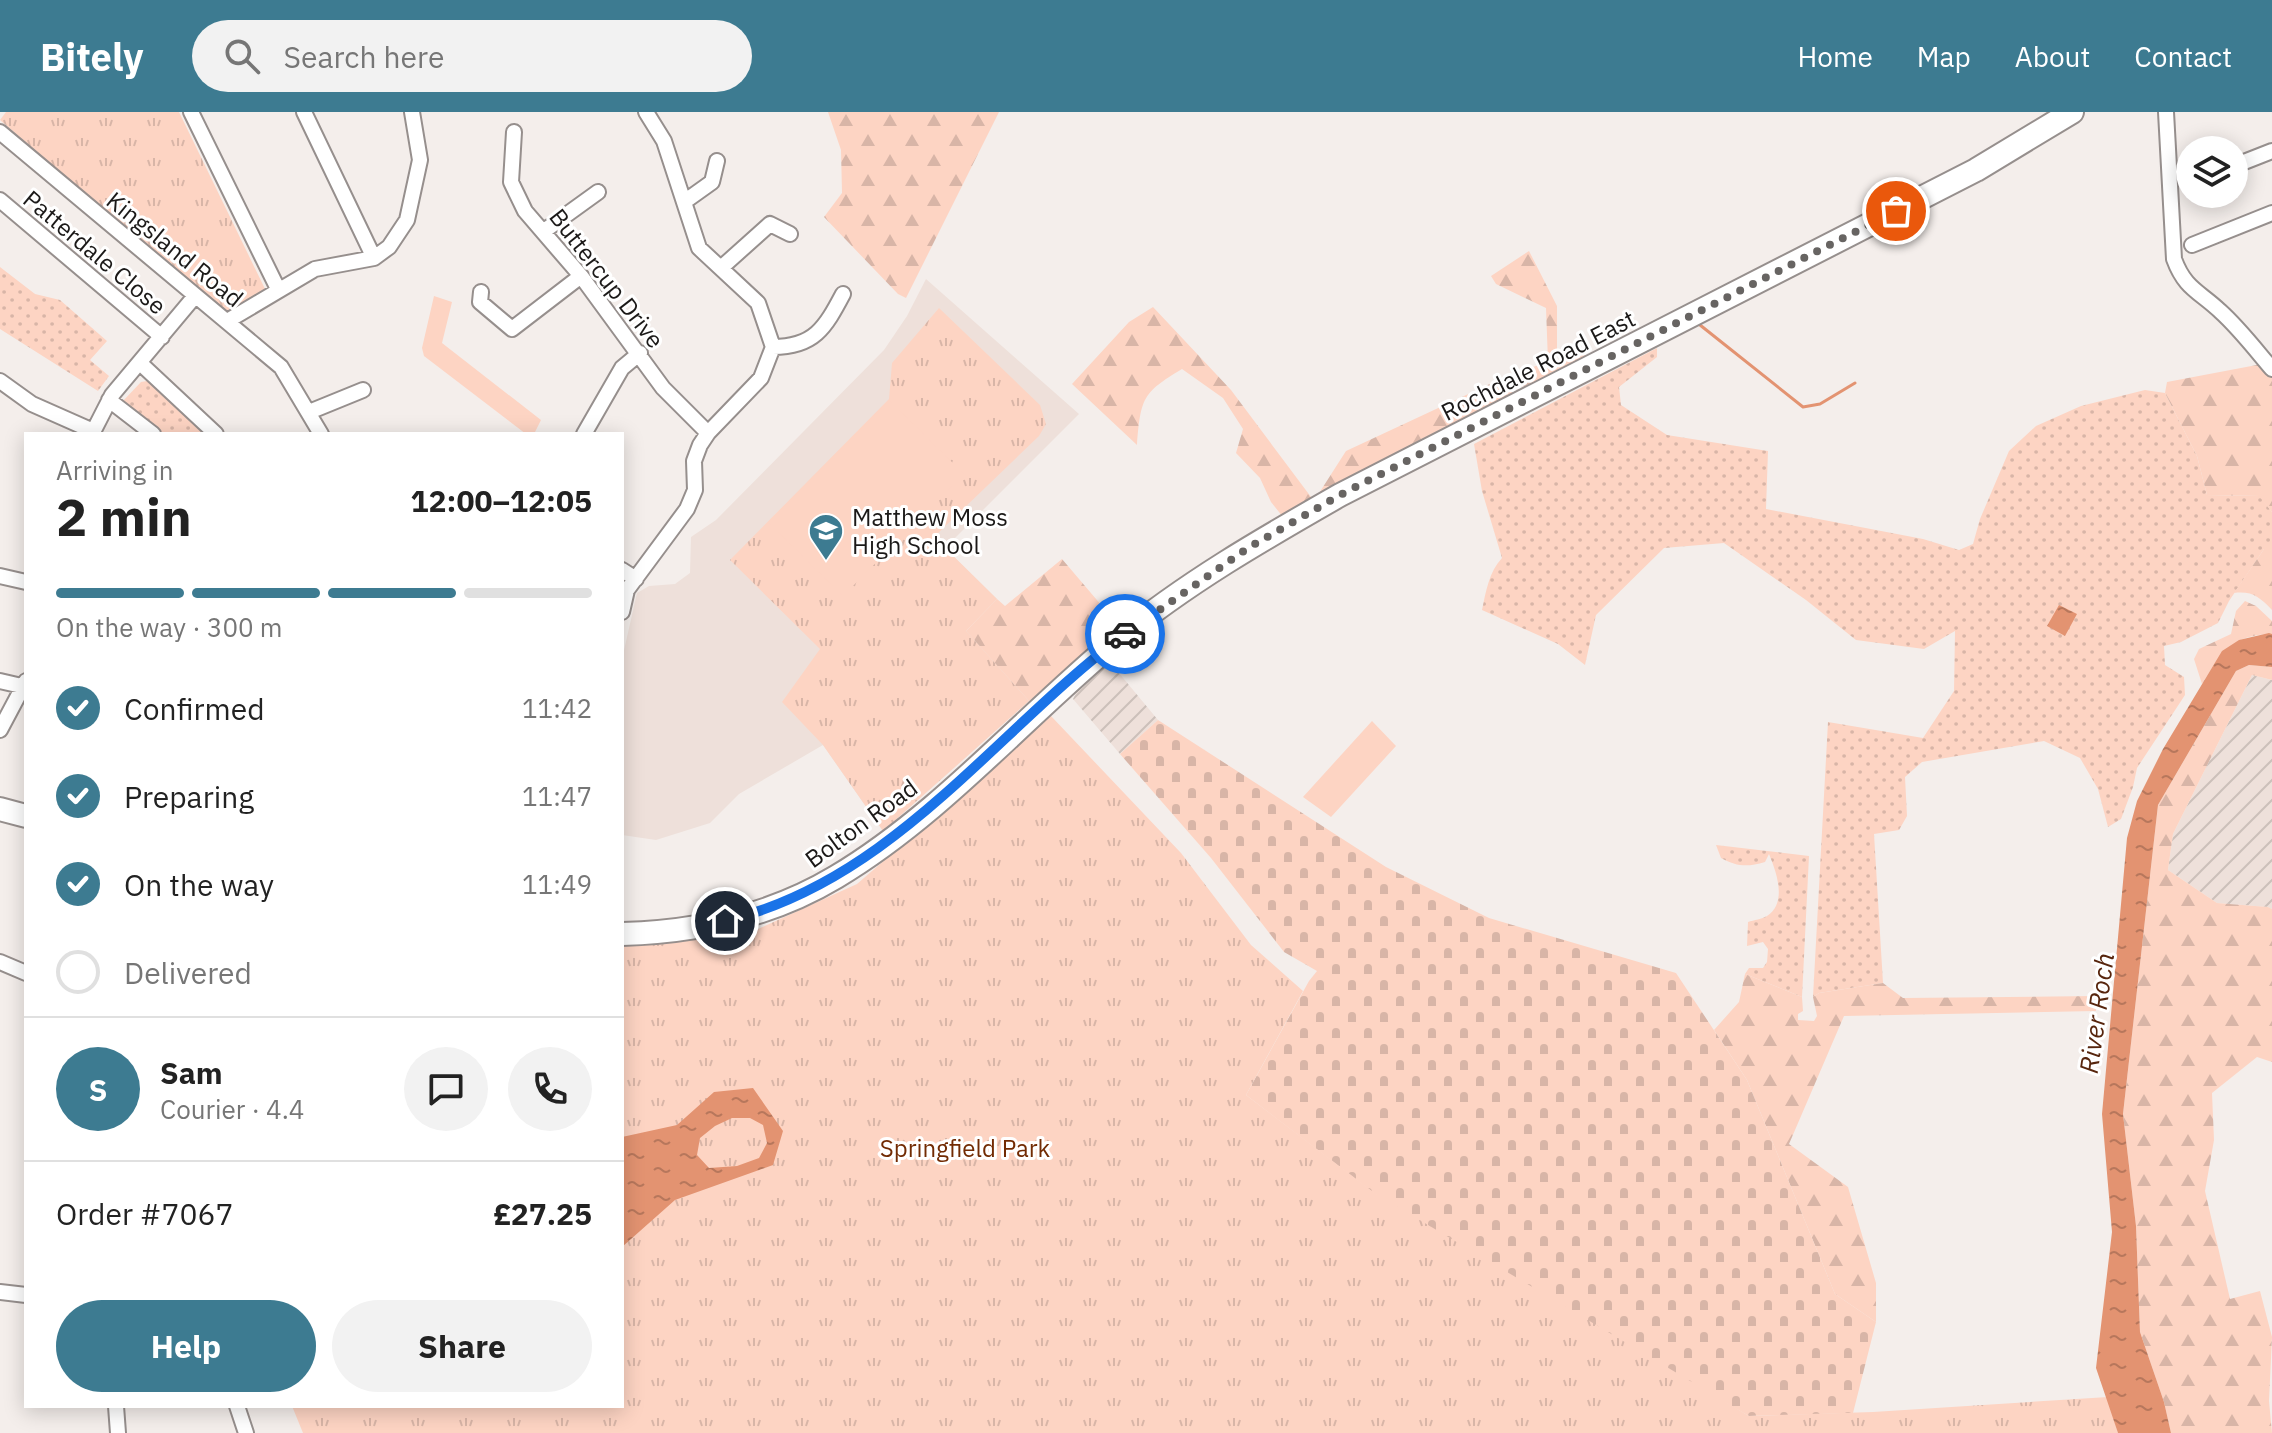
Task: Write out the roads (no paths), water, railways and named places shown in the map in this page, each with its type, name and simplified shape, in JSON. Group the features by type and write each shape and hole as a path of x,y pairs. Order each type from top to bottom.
{"highway":[{"name":"Rochdale Road East","path":"1050,699 1144,620 1248,548 1340,495 1976,170 2072,112"},
{"name":"Bolton Road","path":"624,934 694,928 745,916 795,898 836,877 886,843 934,804 1050,699"},
{"path":"0,809 24,815"}],"street":[{"path":"191,112 278,289"},
{"path":"304,112 374,258"},
{"path":"229,320 315,269 374,258 389,247 407,220 420,160 412,112"},
{"path":"624,603 627,590 687,509 695,490 694,461 708,433 761,378 773,347 758,303 699,248 664,141 646,112"},
{"path":"2166,112 2174,259 2180,277 2219,309 2272,369"},
{"name":"Kingsland Road","path":"0,132 195,296 229,320 281,367 320,432"},
{"name":"Buttercup Drive","path":"514,132 511,182 525,211 581,276 663,388 708,433"},
{"path":"2248,160 2272,151"},
{"path":"684,202 712,182 717,161"},
{"path":"544,231 598,192"},
{"name":"Patterdale Close","path":"0,200 162,337"},
{"path":"2192,245 2272,213"},
{"path":"722,267 770,224 790,234"},
{"path":"481,292 480,302 512,329 581,276"},
{"path":"773,347 809,342 832,315 843,294"},
{"path":"93,432 109,400 195,296"},
{"path":"585,432 622,368 640,353"},
{"path":"140,363 214,432"},
{"path":"0,381 32,404 90,432"},
{"path":"309,412 363,390"},
{"path":"109,400 150,432"},
{"path":"624,571 636,579"},
{"path":"0,576 24,582"},
{"path":"0,681 24,685"},
{"path":"0,730 24,687"},
{"path":"0,962 24,972"},
{"path":"0,1292 24,1295"},
{"path":"116,1408 118,1433"},
{"path":"238,1408 246,1433"}],"water":[{"path":"2059,605 2077,614 2065,636 2047,626"},
{"path":"2272,634 2272,667 2249,665 2236,671 2158,805 2123,1114 2136,1226 2140,1332 2164,1402 2171,1433 2118,1433 2096,1368 2112,1232 2102,1114 2127,838 2137,801 2163,749 2222,651 2239,640"},
{"path":"753,1088 783,1131 773,1165 675,1200 624,1245 624,1137 677,1125 714,1092","holes":["732,1118 750,1118 763,1125 767,1143 759,1158 737,1166 709,1168 697,1155 700,1138"]}],"waterway":[{"path":"1700,325 1803,407 1820,404 1855,383"}],"place":[{"name":"Matthew Moss High School","path":"826,562"}],"water label":[{"name":"River Roch","path":"2096,1013"}],"park label":[{"name":"Springfield Park","path":"965,1148"}]}
